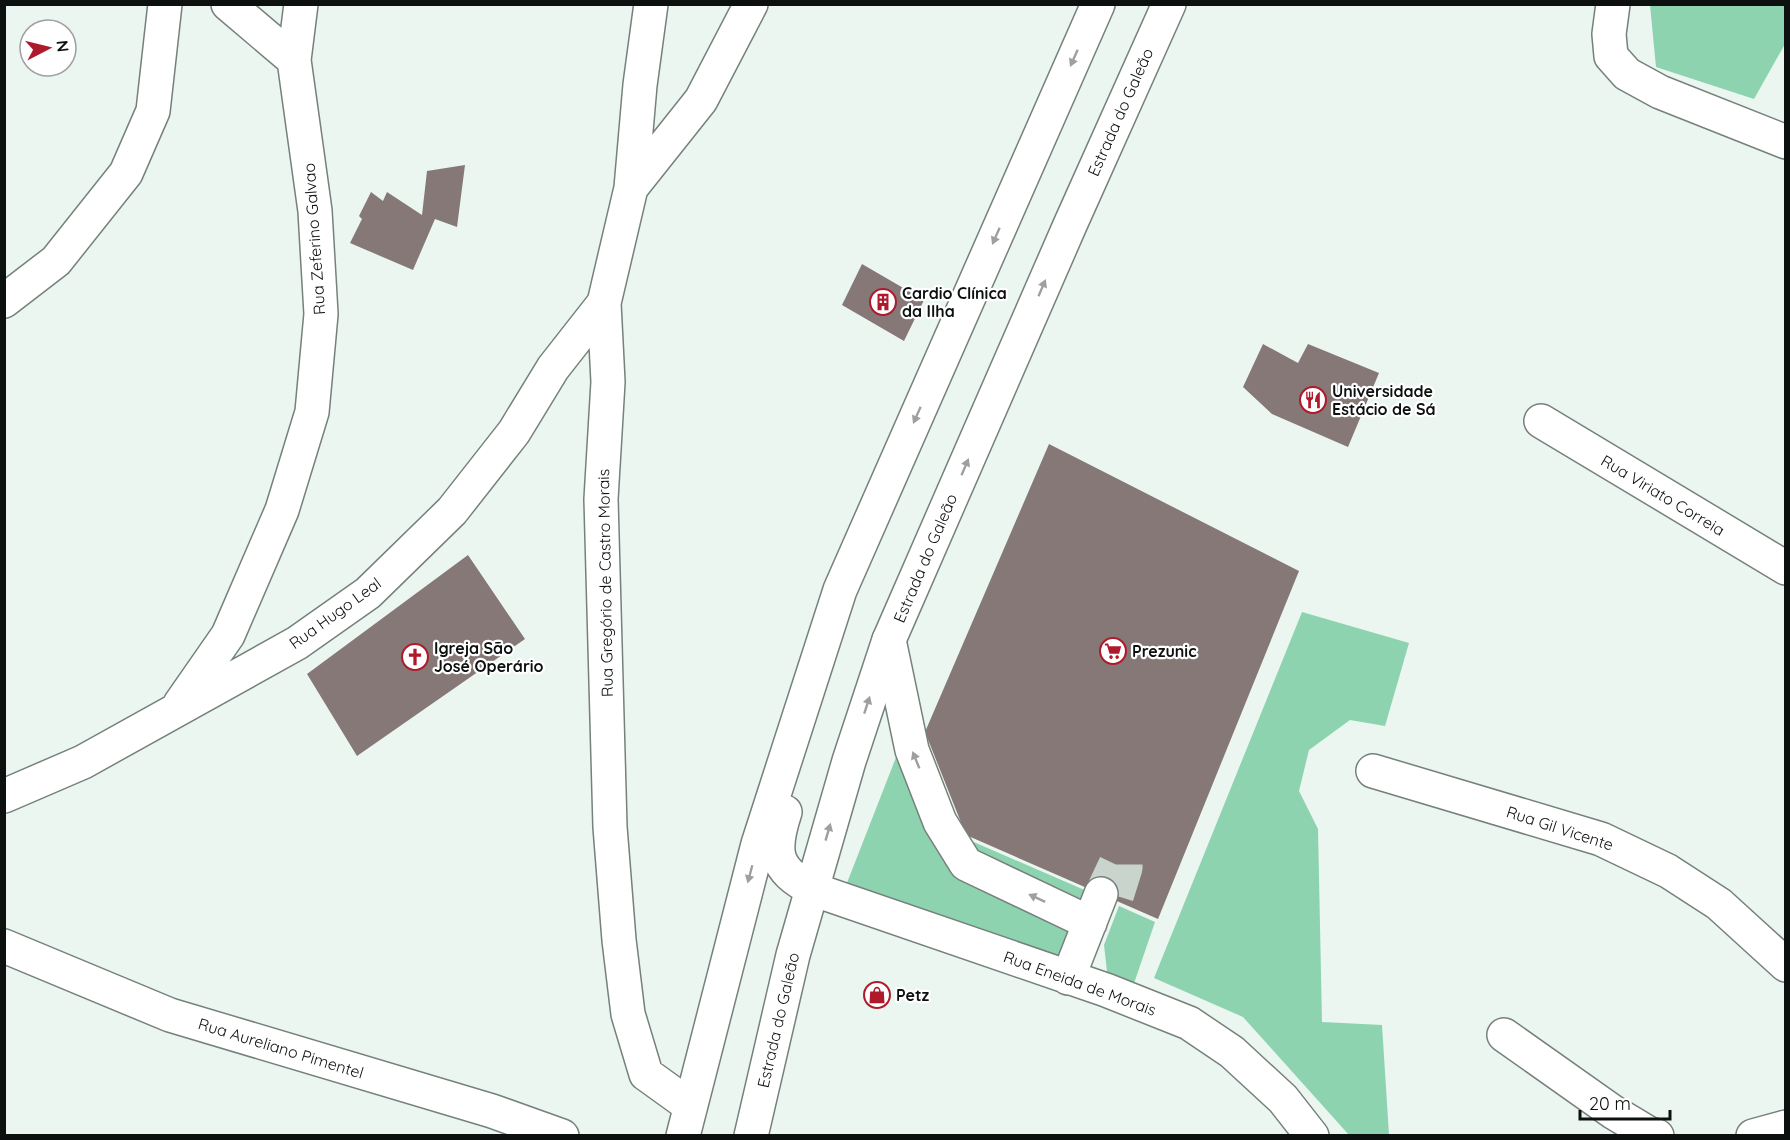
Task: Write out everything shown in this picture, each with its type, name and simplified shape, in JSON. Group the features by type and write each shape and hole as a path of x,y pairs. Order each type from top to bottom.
{"street":[{"path":"4,301 56,261 126,172 153,111 165,4"},
{"path":"228,4 294,60"},
{"name":"Rua Zeferino Galvao","path":"175,710 228,635 282,510 312,412 321,314 315,210 294,60 301,4"},
{"name":"Rua Gregório de Castro Morais","path":"651,4 640,85 631,188 604,303 608,382 601,499 610,827 619,940 628,1014 646,1074 686,1120"},
{"path":"631,188 701,100 751,4"},
{"path":"686,1120 758,844 840,590 1098,4"},
{"name":"Estrada do Galeão","path":"751,1136 793,955 849,761 889,640 1169,4"},
{"path":"1613,4 1609,34 1611,56 1627,74 1660,92 1785,142"},
{"path":"640,85 657,99 676,105 701,100"},
{"name":"Rua Hugo Leal","path":"4,796 82,762 297,643 368,593 452,511 514,432 553,368 604,303"},
{"path":"553,368 575,363 588,366 598,371 608,382"},
{"name":"Rua Viriato Correia","path":"1541,421 1785,568"},
{"name":"Rua Eneida de Morais","path":"840,590 825,683 780,828 777,851 780,862 788,874 813,889 1142,1004 1189,1023 1232,1052 1283,1099 1312,1136"},
{"path":"889,640 912,750 940,822 966,864 1102,906 1075,981"},
{"name":"Rua Gil Vicente","path":"1373,771 1601,839 1668,871 1719,904 1785,965"},
{"name":"Rua Aureliano Pimentel","path":"4,946 170,1015 492,1111 562,1136"},
{"path":"1504,1035 1613,1112 1648,1133 1658,1136"},
{"path":"1753,1136 1785,1127"}],"green space":[{"path":"1650,5 1785,5 1785,44 1754,99 1656,67"},
{"path":"1302,612 1409,643 1385,726 1350,720 1309,750 1299,791 1318,829 1322,1022 1382,1025 1389,1135 1349,1135 1243,1017 1154,978"},
{"path":"902,742 934,826 1080,927 1064,969 845,888"},
{"path":"969,840 1096,895 1088,917 972,863"},
{"path":"1119,906 1155,922 1130,995 1109,989 1104,945"}],"building":[{"path":"465,165 457,227 435,219 413,270 350,243 362,219 359,216 371,192 383,201 387,192 422,215 427,171"},
{"name":"Cardio Clínica da Ilha","path":"862,264 924,300 904,341 842,305"},
{"name":"Universidade Estácio de Sá","path":"1263,344 1298,363 1308,344 1379,373 1348,447 1272,414 1243,387"},
{"name":"Prezunic","path":"1049,444 1299,571 1158,919 966,835 925,732"},
{"name":"Igreja São José Operário","path":"468,555 525,639 357,756 307,674"}],"tunnel":[{"path":"1101,894 1117,860 1122,860 1126,863 1126,868 1116,900"}],"place":[{"name":"Cardio Clínica da Ilha","path":"883,302"},
{"name":"Universidade Estácio de Sá","path":"1313,400"},
{"name":"Prezunic","path":"1113,651"},
{"name":"Igreja São José Operário","path":"415,657"},
{"name":"Petz","path":"877,995"}]}
